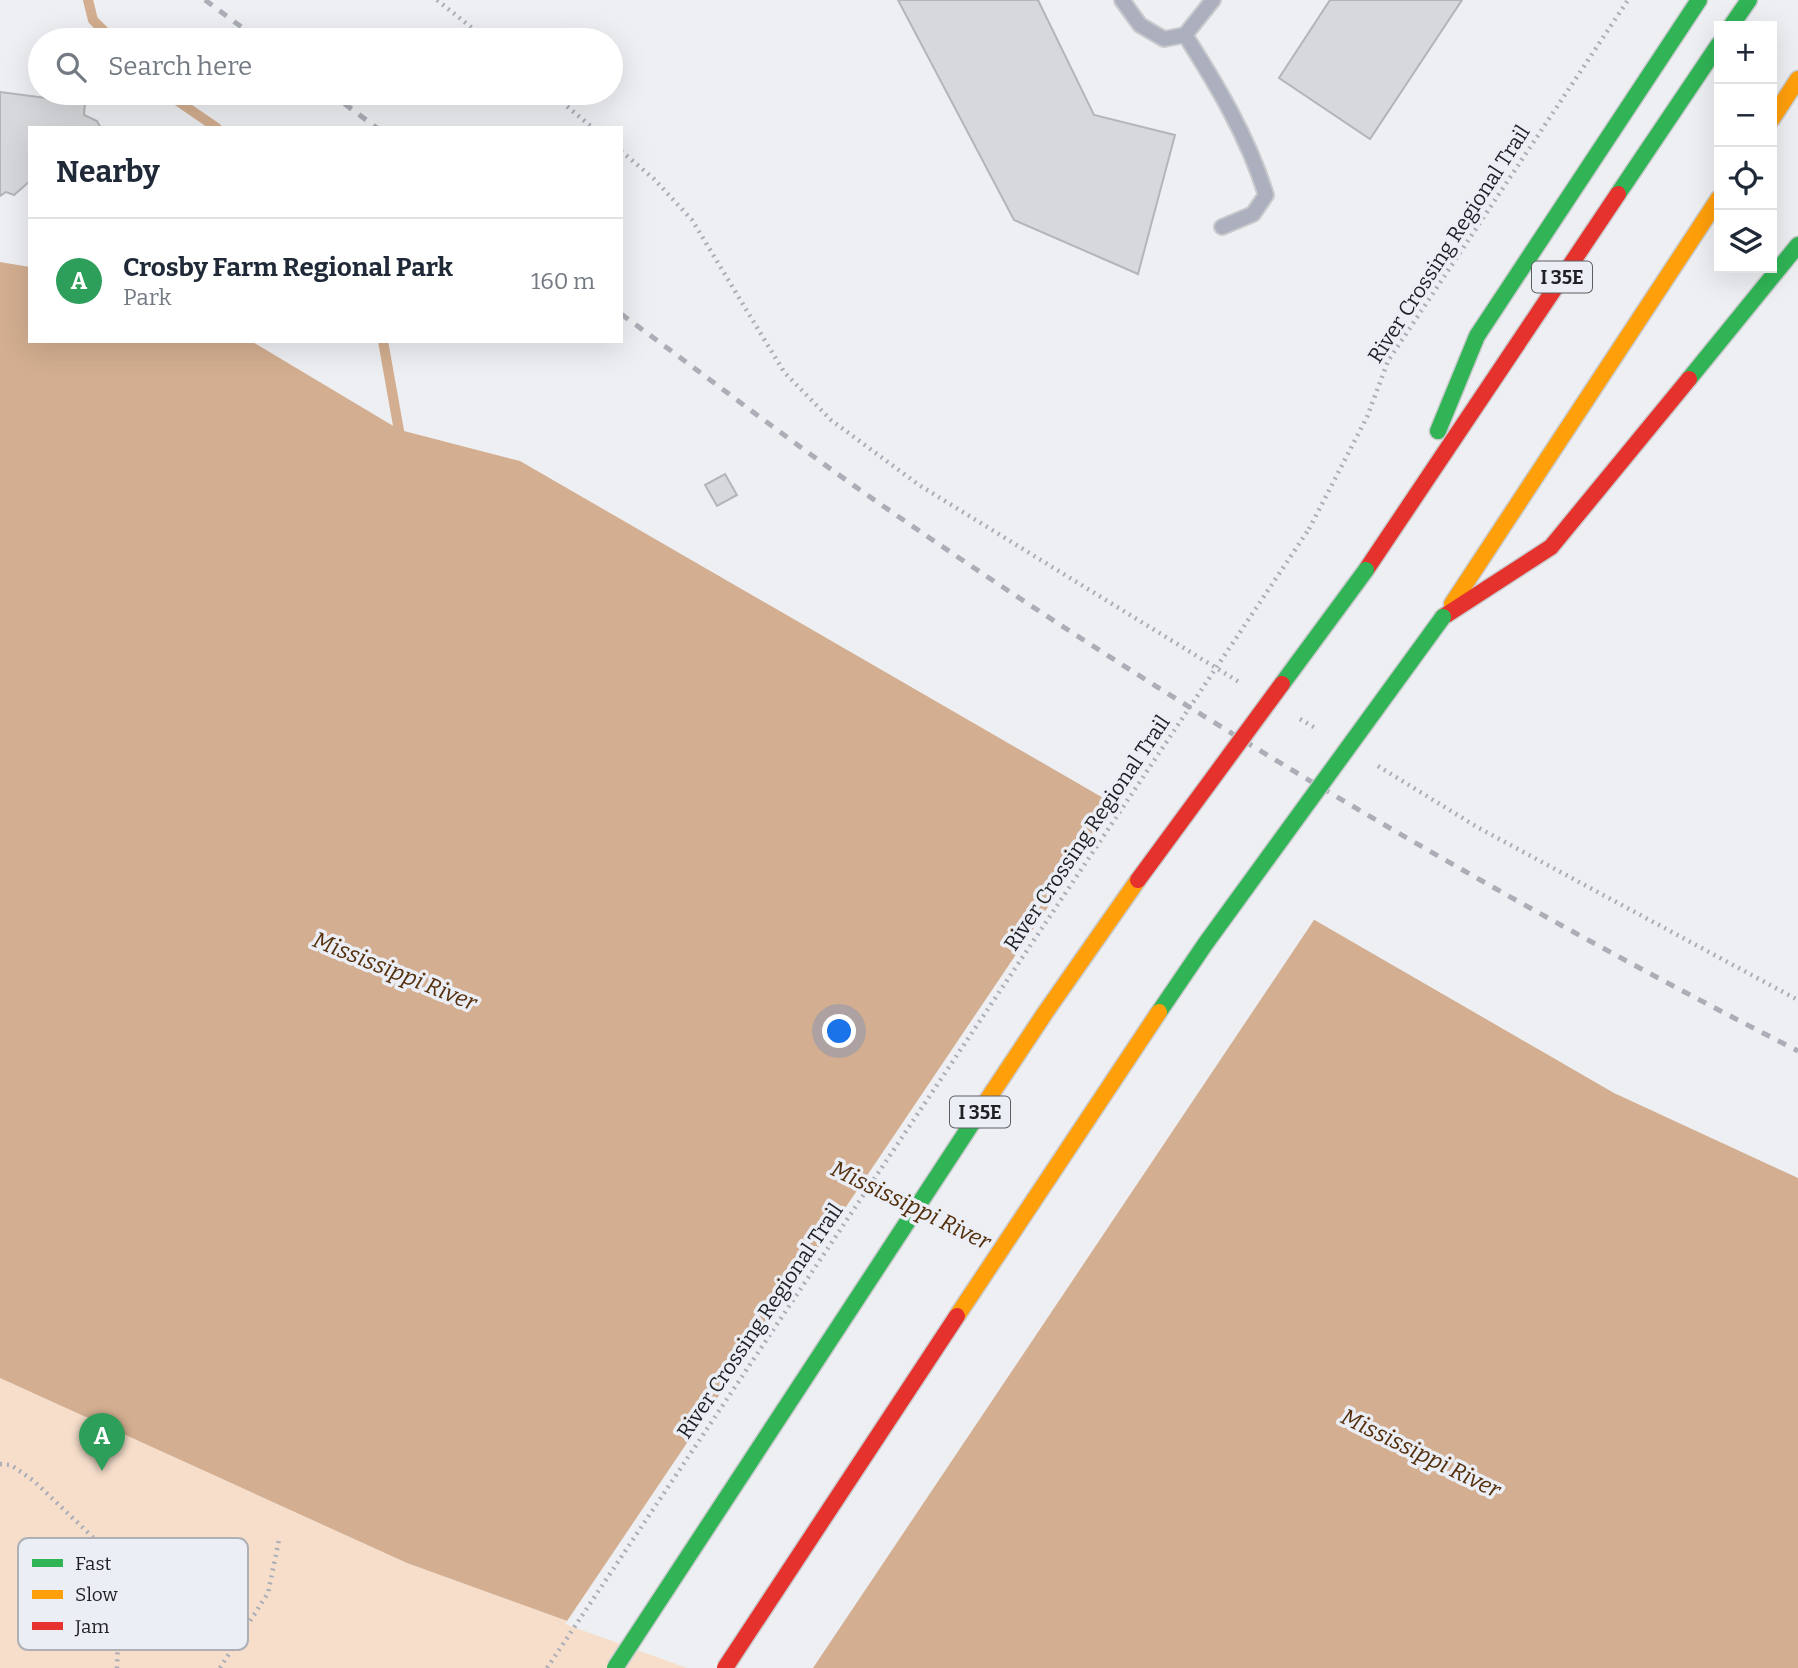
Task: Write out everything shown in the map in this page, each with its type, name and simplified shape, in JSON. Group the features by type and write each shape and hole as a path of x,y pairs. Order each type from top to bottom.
{"highway":[{"path":"1404,511 1477,336 1699,0"},
{"path":"1734,21 1749,0"},
{"name":"I 35E","path":"615,1668 1045,1013 1126,897 1366,569 1714,51"},
{"path":"1777,111 1798,79"},
{"path":"725,1668 1136,1046 1206,943 1443,617 1714,206"},
{"path":"1443,617 1551,547 1798,245"}],"lane":[{"path":"1122,0 1140,25 1164,40 1185,35 1213,0"},
{"path":"1185,35 1232,115 1256,163 1266,195 1253,214 1222,227"}],"path":[{"path":"438,0 472,28"},
{"name":"River Crossing Regional Trail","path":"547,1668 1309,529 1367,417 1388,361 1628,0"},
{"path":"565,105 591,126"},
{"path":"623,153 654,179 692,220 784,372 831,420 919,485 1239,682"},
{"path":"1299,718 1322,733"},
{"path":"1370,762 1477,827 1798,1000"},
{"path":"0,1464 11,1465 34,1481 94,1538"},
{"path":"248,1624 268,1593 279,1540"},
{"path":"117,1668 118,1650"},
{"path":"220,1668 232,1650"}],"shaded area":[{"path":"0,1378 407,1563 697,1668 0,1668"}],"water":[{"name":"Mississippi River","path":"0,262 28,267 28,343 254,343 400,430 520,461 1614,1093 1798,1178 1798,1668 697,1668 407,1563 0,1378"}],"pier":[{"path":"1118,803 1316,917 813,1668 687,1668 565,1624"}],"building":[{"path":"898,0 1038,0 1094,115 1175,135 1138,274 1014,220"},
{"path":"1330,0 1462,0 1370,139 1279,78"},
{"path":"0,92 28,96 28,105 85,105 84,115 97,121 100,126 28,126 28,183 14,195 6,192 0,196"},
{"path":"725,474 737,495 717,506 705,485"}],"waterway":[{"path":"88,0 93,20 101,28"},
{"path":"183,105 214,126"},
{"path":"383,343 401,442"}],"railway":[{"path":"205,0 243,28"},
{"path":"346,105 374,126"},
{"path":"623,315 886,508 1219,726 1448,861 1680,990 1798,1051"}],"traffic: fast":[{"path":"1438,431 1477,336 1699,0"},
{"path":"1734,21 1749,0"},
{"path":"1618,194 1714,51"},
{"path":"1689,379 1798,245"},
{"path":"1282,684 1366,570"},
{"path":"1159,1012 1206,943 1443,617"},
{"path":"615,1668 982,1108"}],"traffic: slow":[{"path":"1777,111 1798,79"},
{"path":"1452,604 1714,206"},
{"path":"982,1108 1138,880"},
{"path":"957,1316 1159,1012"}],"traffic: jam":[{"path":"1366,570 1618,194"},
{"path":"1443,617 1551,547 1689,379"},
{"path":"1138,880 1282,684"},
{"path":"725,1668 957,1316"}],"place":[{"name":"Crosby Farm Regional Park","path":"102,1471"}]}
